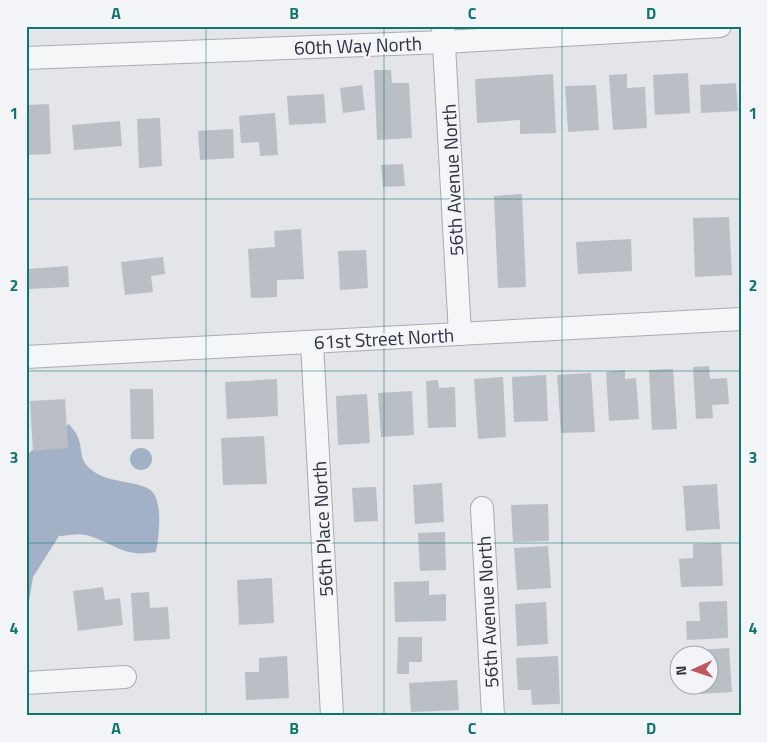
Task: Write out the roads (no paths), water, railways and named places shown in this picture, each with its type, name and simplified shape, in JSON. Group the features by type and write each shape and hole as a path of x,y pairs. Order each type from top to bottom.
{"street":[{"name":"60th Way North","path":"26,58 444,34 720,26"},
{"name":"56th Avenue North","path":"444,34 460,334"},
{"name":"61st Street North","path":"26,357 741,319"},
{"name":"56th Place North","path":"312,343 332,716"},
{"name":"56th Avenue North","path":"482,508 493,716"},
{"path":"26,683 124,678"}],"water":[{"path":"69,424 77,435 82,456 90,469 109,479 144,486 154,494 159,509 156,552 135,553 119,549 83,534 59,536 33,577 26,618 26,456 40,443"},
{"path":"141,448 149,451 152,459 149,467 141,470 133,467 130,459 133,451"}]}
